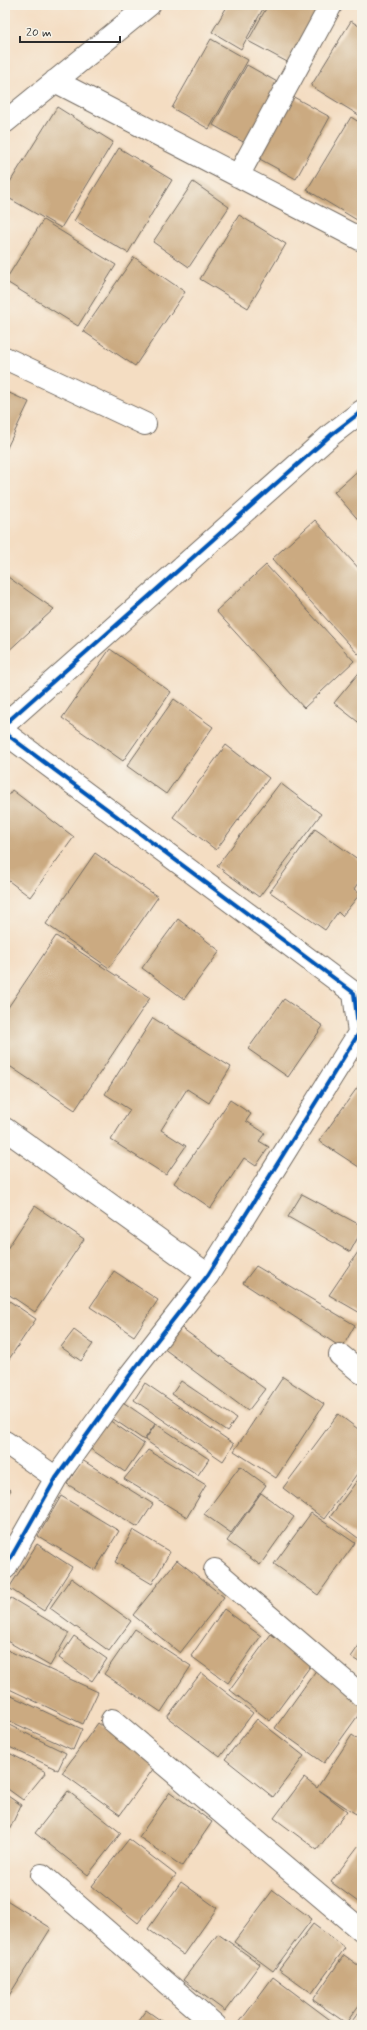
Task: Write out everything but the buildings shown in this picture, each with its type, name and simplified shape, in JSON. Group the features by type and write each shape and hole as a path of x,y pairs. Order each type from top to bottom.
{"street":[{"path":"5,122 149,5"},
{"path":"238,176 331,5"},
{"path":"55,81 362,240"},
{"path":"5,358 145,424"},
{"path":"5,724 332,434 362,411"},
{"path":"5,733 354,993 359,1033 208,1275 130,1375 56,1478 5,1568"},
{"path":"5,1129 208,1275"},
{"path":"340,1355 362,1373"},
{"path":"5,1442 56,1478"},
{"path":"215,1570 362,1696"},
{"path":"112,1720 362,1931"},
{"path":"42,1876 215,2025"}],"cycle path":[{"path":"5,724 332,434 362,411"},
{"path":"5,733 354,993 359,1033 208,1275 130,1375 56,1478 5,1568"}]}
